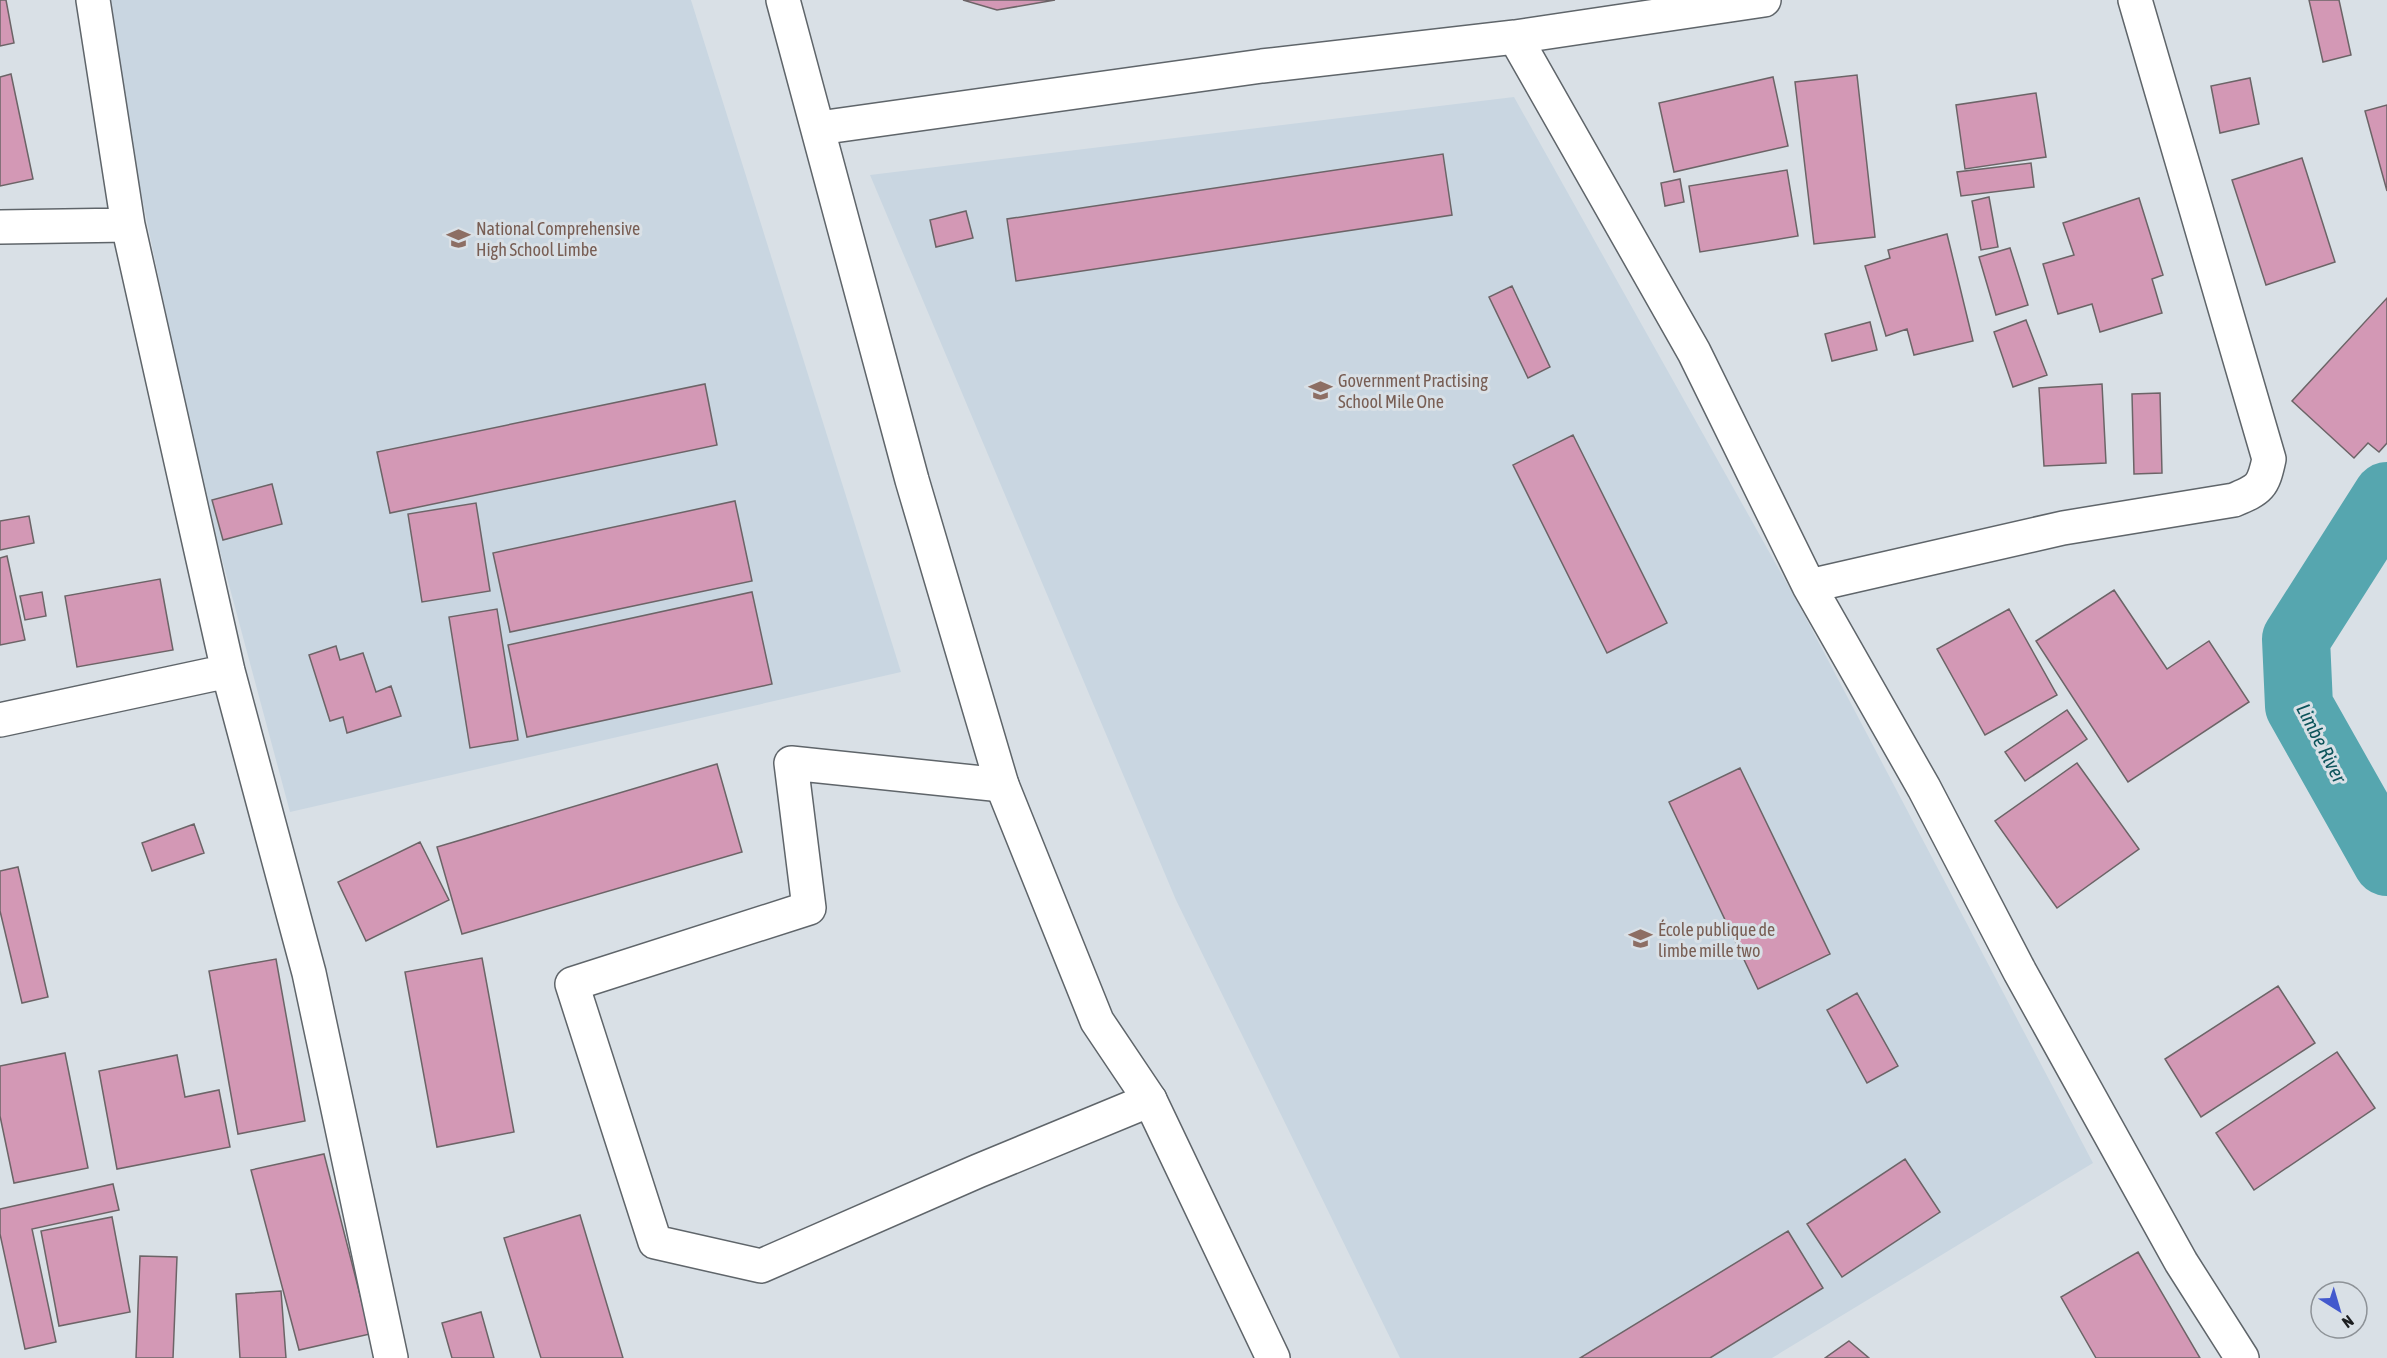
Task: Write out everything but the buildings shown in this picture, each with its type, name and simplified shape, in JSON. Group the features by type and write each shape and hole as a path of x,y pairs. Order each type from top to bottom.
{"main road":[{"path":"93,0 128,225 228,671 309,973 391,1358"},
{"path":"783,0 912,480 1002,785 1097,1021 1150,1100 1273,1358"},
{"path":"819,128 1262,66 1515,37 1654,8 1764,0"},
{"path":"1809,586 2063,528 2234,500 2255,491 2264,481 2269,459 2134,0"},
{"path":"1515,37 1694,351 1809,586 1924,788 2020,972 2181,1262 2242,1358"},
{"path":"0,227 128,225"},
{"path":"0,720 228,671"},
{"path":"1002,785 791,763 809,908 572,984 655,1242 761,1266 1150,1100"}],"shaded area":[{"name":"National Comprehensive High School Limbe","path":"101,0 691,0 901,672 290,812 200,477"},
{"path":"1514,97 1799,605 2093,1163 1772,1358 1400,1358 1176,900 870,175"}],"waterway":[{"name":"Limbe River","path":"2387,496 2296,639 2299,706 2387,862"}],"place":[{"name":"National Comprehensive High School Limbe","path":"458,238"},
{"name":"Government Practising School Mile One","path":"1320,390"},
{"name":"École publique de limbe mille two","path":"1640,939"}]}
